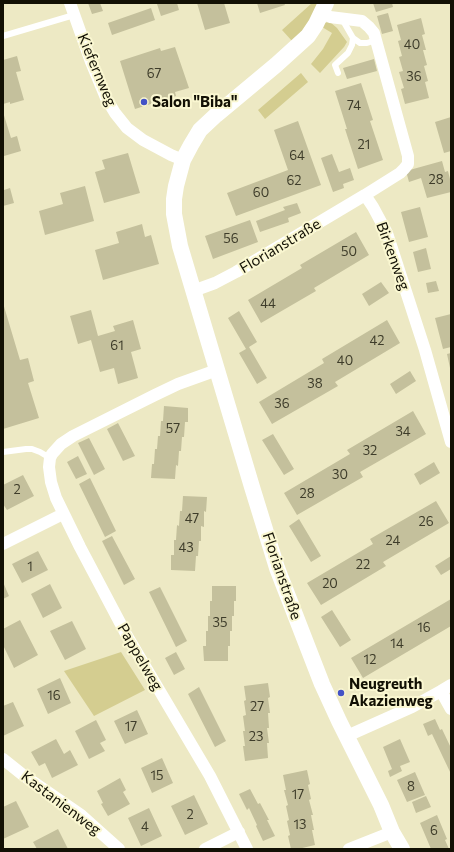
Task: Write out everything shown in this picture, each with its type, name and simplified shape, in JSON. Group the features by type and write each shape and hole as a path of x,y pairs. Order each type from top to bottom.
{"street":[{"name":"Kiefernweg","path":"70,3 99,82 115,113 127,128 143,140 183,160"},
{"path":"324,8 330,17 362,21 374,33 408,156 408,164 400,173 365,195"},
{"name":"Florianstraße","path":"324,8 308,36 200,130 183,160 176,186 174,214 180,246 193,292 277,568 318,675 381,805 392,832 402,849"},
{"name":"Florianstraße","path":"193,292 236,272 365,195"},
{"name":"Birkenweg","path":"365,195 387,233 425,350 451,442"},
{"path":"50,458 61,444 73,436 155,394 217,370"},
{"name":"Pappelweg","path":"50,458 49,467 51,482 63,514 126,634 210,776 247,849"},
{"path":"3,544 63,514"},
{"path":"347,736 412,707 446,688 451,709"},
{"name":"Kastanienweg","path":"3,759 81,815 119,849"},
{"path":"205,849 239,832"},
{"path":"349,849 392,832"}],"lane":[{"name":"Kiefernweg","path":"3,36 74,15"},
{"path":"342,19 353,38 360,43 367,43 376,40"},
{"path":"338,73 335,65 348,53 352,45 353,38"},
{"path":"3,452 26,449 40,452 50,458"}],"shaded area":[{"path":"312,3 318,3 310,20 292,41 282,30"},
{"path":"328,22 337,28 347,42 320,73 311,64 323,49 332,33 322,27"},
{"path":"301,73 308,82 265,119 258,110"},
{"path":"121,652 145,690 94,716 64,671"}],"building":[{"path":"88,3 100,3 103,11 92,14"},
{"path":"177,3 179,10 161,16 157,4"},
{"path":"197,3 224,3 230,23 205,30"},
{"path":"257,3 284,3 285,5 260,13"},
{"path":"373,3 392,3 393,7 376,12"},
{"path":"151,8 155,20 112,35 108,23"},
{"path":"388,13 393,31 382,34 377,16"},
{"path":"421,18 425,34 422,35 426,50 423,50 427,65 424,66 428,81 425,82 429,98 405,104 401,89 404,88 399,72 403,71 399,57 402,56 398,41 401,40 397,25"},
{"path":"175,47 189,88 175,92 176,96 135,109 120,61 160,48 161,51"},
{"path":"17,56 21,71 16,72 24,100 10,104 10,102 3,104 3,60"},
{"path":"374,59 377,71 347,79 343,68"},
{"path":"361,83 373,120 370,121 383,160 358,169 335,91"},
{"path":"3,112 11,138 17,136 21,151 4,156 3,152"},
{"path":"451,117 451,151 444,153 435,122"},
{"path":"298,121 321,185 236,216 227,193 288,170 274,130"},
{"path":"128,153 140,193 104,203 95,172 105,169 102,160"},
{"path":"332,154 339,172 350,168 354,180 343,184 344,188 333,192 321,158"},
{"path":"442,161 445,172 448,171 451,183 451,192 427,198 421,178 409,182 406,171"},
{"path":"85,186 94,221 45,235 39,211 63,204 60,193"},
{"path":"3,187 4,190 10,188 14,203 3,206"},
{"path":"297,203 301,213 288,218 289,222 260,232 256,221 285,210 283,207"},
{"path":"420,207 428,237 409,242 401,212"},
{"path":"250,220 258,242 213,259 205,236"},
{"path":"142,224 145,237 151,235 159,264 103,280 95,250 119,243 116,232"},
{"path":"356,232 369,255 314,288 316,291 261,323 248,300 302,268 300,265"},
{"path":"426,248 431,269 418,272 413,252"},
{"path":"436,281 439,291 428,293 426,283"},
{"path":"381,282 389,293 369,306 362,294"},
{"path":"3,303 20,360 28,358 34,381 28,383 39,418 3,429"},
{"path":"91,310 98,336 115,331 113,326 133,320 141,349 131,352 138,378 118,384 114,368 100,372 91,340 78,344 70,316"},
{"path":"239,311 257,342 249,347 267,378 257,384 239,353 246,349 228,318"},
{"path":"451,314 451,347 443,349 435,318"},
{"path":"387,320 400,343 335,382 338,386 272,424 259,402 324,363 322,359"},
{"path":"451,353 451,368 450,368 447,354"},
{"path":"410,371 416,381 396,394 390,384"},
{"path":"164,406 188,408 188,422 185,422 184,437 182,437 181,451 179,451 178,466 176,465 175,479 151,478 155,449 157,449 158,436 160,436 161,421 163,421"},
{"path":"413,411 426,434 360,472 363,477 297,515 284,493 350,454 347,450"},
{"path":"118,423 135,456 123,461 107,429"},
{"path":"273,434 294,469 284,475 262,440"},
{"path":"89,438 105,469 94,475 78,443"},
{"path":"78,456 87,474 76,479 67,462"},
{"path":"434,462 440,473 420,485 414,474"},
{"path":"23,475 34,496 7,510 3,504 3,485"},
{"path":"90,478 116,531 105,537 79,484"},
{"path":"183,496 207,497 206,512 204,511 204,527 201,526 201,541 199,541 198,556 196,556 195,571 171,570 171,555 174,555 174,540 176,540 177,525 179,526"},
{"path":"436,501 449,523 383,562 386,566 321,605 307,583 373,544 370,539"},
{"path":"299,519 321,556 311,562 289,526"},
{"path":"112,536 135,579 124,585 102,541"},
{"path":"38,551 48,570 22,583 12,564"},
{"path":"451,556 451,569 441,575 435,566"},
{"path":"3,582 9,596 3,599"},
{"path":"50,584 62,608 43,618 31,594"},
{"path":"212,586 236,586 234,616 232,616 232,631 230,631 230,646 228,646 228,661 204,661 203,646 206,646 208,616 210,616 210,601 212,601"},
{"path":"160,587 187,641 176,647 149,592"},
{"path":"451,599 451,626 363,678 351,658"},
{"path":"332,610 351,640 340,647 321,617"},
{"path":"20,620 38,655 14,668 3,645 3,629"},
{"path":"72,621 86,649 65,660 50,631"},
{"path":"176,652 185,669 174,675 165,658"},
{"path":"60,678 71,703 48,714 37,689"},
{"path":"268,683 270,713 268,713 269,728 267,728 269,743 267,743 268,758 245,761 243,731 245,731 243,716 246,715 244,701 246,700 244,686"},
{"path":"199,687 226,741 215,747 188,694"},
{"path":"13,702 24,726 3,736 3,706"},
{"path":"137,710 148,734 125,744 114,721"},
{"path":"435,719 440,730 442,729 451,748 451,774 432,734 428,736 423,724"},
{"path":"96,720 106,740 100,743 105,751 89,759 75,731"},
{"path":"56,739 64,754 70,750 78,765 52,778 45,763 39,766 31,752"},
{"path":"400,739 410,762 400,766 402,771 390,777 388,771 392,769 383,747"},
{"path":"162,758 173,783 152,793 141,768"},
{"path":"307,770 310,784 308,785 311,799 309,800 313,815 311,815 315,845 291,849 288,836 290,835 287,821 289,820 286,806 288,805 284,790 286,790 283,775"},
{"path":"415,772 425,795 407,802 397,780"},
{"path":"120,778 126,790 123,792 130,804 108,816 101,804 103,803 97,791"},
{"path":"250,789 258,804 260,803 275,836 263,841 249,808 247,810 239,794"},
{"path":"194,795 208,824 185,835 171,806"},
{"path":"426,796 431,807 416,813 412,802"},
{"path":"16,801 29,827 3,839 3,807"},
{"path":"149,808 162,836 141,846 128,818"},
{"path":"437,815 447,839 445,840 449,849 431,849 420,823"},
{"path":"58,829 68,849 37,849 33,842"}],"place":[{"name":"Salon \"Biba\"","path":"144,102"},
{"name":"Neugreuth Akazienweg","path":"341,693"}]}
